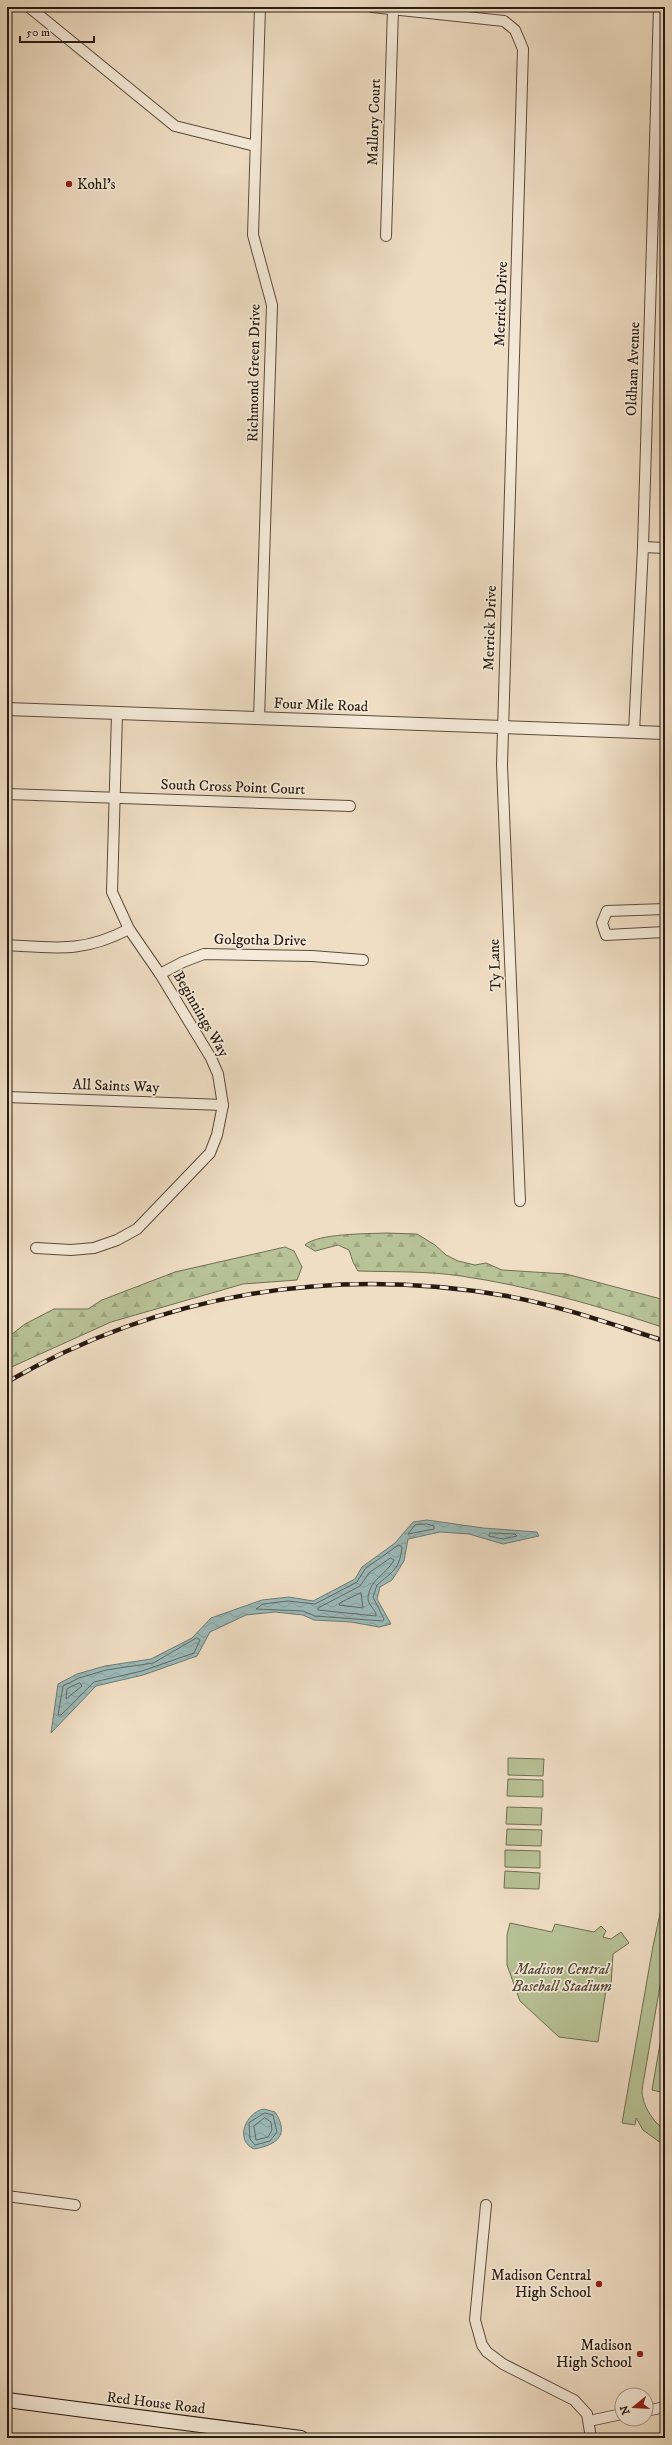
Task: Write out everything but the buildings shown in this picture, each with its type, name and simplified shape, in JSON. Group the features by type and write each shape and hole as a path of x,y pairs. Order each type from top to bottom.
{"main road":[{"name":"Red House Road","path":"7,2400 301,2438"}],"street":[{"path":"29,7 175,126 255,146"},
{"name":"Richmond Green Drive","path":"259,719 272,306 252,235 260,7"},
{"name":"Merrick Drive","path":"372,7 504,21 515,30 523,49 502,728"},
{"name":"Oldham Avenue","path":"634,732 643,547 662,33 659,7"},
{"name":"Mallory Court","path":"386,236 393,9"},
{"path":"643,547 665,548"},
{"name":"Four Mile Road","path":"7,709 665,734"},
{"name":"Beginnings Way","path":"36,1248 71,1250 94,1248 117,1240 137,1229 210,1153 217,1135 223,1105 218,1074 211,1058 160,974 130,929 112,892 117,714"},
{"name":"Ty Lane","path":"502,728 502,765 520,1201"},
{"name":"South Cross Point Court","path":"7,794 115,799 350,806"},
{"path":"665,909 606,912 602,923 606,935 665,932"},
{"path":"7,945 79,948 107,940 130,929"},
{"name":"Golgotha Drive","path":"160,974 183,962 204,954 305,956 363,960"},
{"name":"All Saints Way","path":"7,1096 223,1105"},
{"path":"7,2196 75,2205"},
{"path":"486,2205 475,2320 482,2345 487,2352 503,2364 574,2400 581,2407 589,2421 590,2438"},
{"path":"654,2409 665,2407"},
{"path":"589,2421 614,2416"}],"green space":[{"path":"386,1233 417,1234 435,1245 446,1255 458,1261 475,1265 486,1263 502,1270 566,1274 665,1300 665,1328 564,1298 487,1280 436,1273 358,1271 349,1250 338,1245 315,1251 305,1245 311,1241 332,1236"},
{"path":"285,1247 294,1251 302,1267 297,1280 243,1284 111,1322 7,1369 7,1338 25,1324 54,1309 88,1309 102,1300 175,1272"},
{"path":"508,1758 544,1759 543,1776 508,1775"},
{"path":"508,1779 543,1780 543,1797 507,1796"},
{"path":"507,1807 542,1808 541,1825 506,1824"},
{"path":"507,1829 542,1830 541,1846 506,1845"},
{"path":"505,1850 540,1851 540,1868 505,1867"},
{"path":"505,1871 540,1873 539,1889 504,1888"},
{"path":"665,1891 665,1957 642,2093 648,2111 654,2120 665,2130 665,2146 643,2130 636,2118 635,2125 622,2123 653,1946"},
{"name":"Madison Central Baseball Stadium","path":"510,1923 552,1932 555,1924 594,1932 601,1926 606,1931 603,1937 611,1939 621,1932 629,1943 613,1954 611,1985 606,1990 598,2042 559,2037 520,2001 507,1965 507,1935"},
{"path":"665,2015 665,2093 652,2090"}],"water":[{"path":"427,1520 483,1528 537,1532 539,1536 503,1544 469,1534 440,1532 408,1539 404,1561 392,1580 380,1587 377,1599 391,1624 379,1627 351,1622 314,1620 303,1615 275,1612 246,1615 210,1632 197,1656 143,1675 96,1686 51,1733 58,1684 77,1674 105,1666 151,1659 192,1638 211,1618 262,1600 289,1597 313,1601 355,1579 362,1567 395,1543 413,1522"},
{"path":"264,2109 275,2112 281,2127 281,2133 275,2142 254,2149 248,2145 245,2139 245,2127 252,2115"}],"railway":[{"path":"7,1382 65,1352 125,1327 186,1308 249,1294 312,1286 376,1284 441,1287 507,1296 567,1310 665,1341"}],"place":[{"name":"Kohl's","path":"69,184"},
{"name":"Madison Central High School","path":"599,2284"},
{"name":"Madison High School","path":"640,2354"}]}
